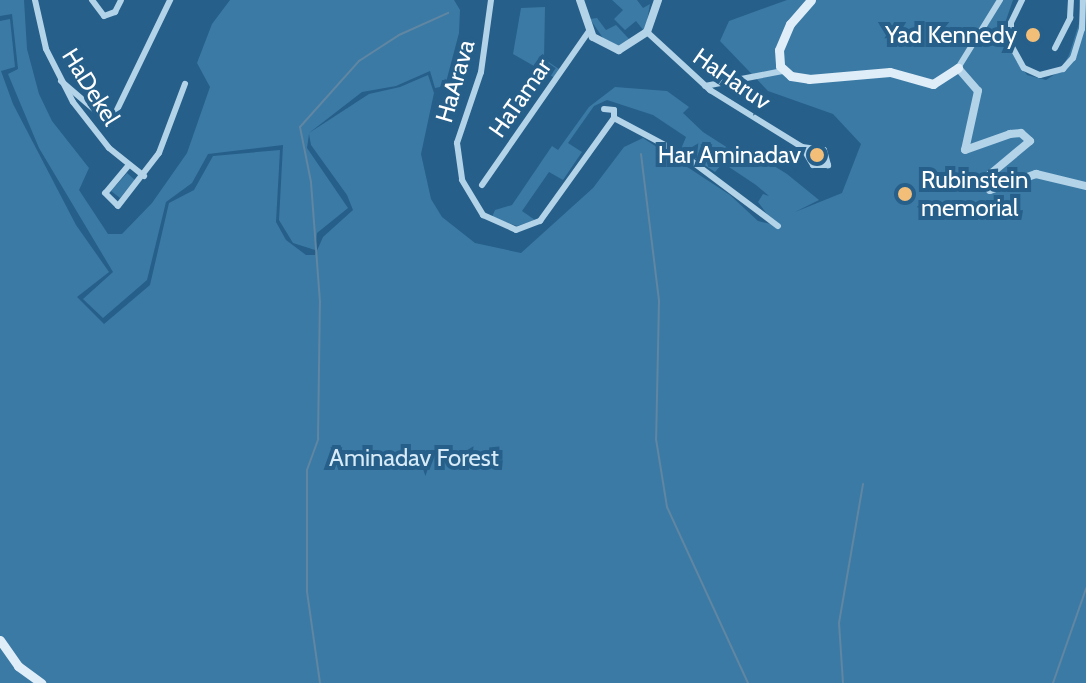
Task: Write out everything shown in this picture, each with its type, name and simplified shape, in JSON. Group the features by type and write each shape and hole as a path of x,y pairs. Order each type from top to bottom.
{"main road":[{"path":"811,0 783,37 778,60 783,71 809,79 895,72 933,84 958,68"},
{"path":"0,640 18,666 41,683"}],"street":[{"name":"HaDekel","path":"35,0 43,41 61,81 91,128 128,166 144,176"},
{"path":"92,0 106,16 121,0"},
{"path":"61,81 97,112 115,114 170,0"},
{"name":"HaArava","path":"491,0 481,72 457,143 462,180 483,215 516,230 536,225 614,118"},
{"path":"580,0 589,31 619,50 647,32 658,0"},
{"path":"1000,0 958,68 978,91 965,150 1021,133 1030,141 988,176 990,190 1036,174 1086,186"},
{"path":"1022,0 1011,23 1011,45 1024,68 1040,75 1063,69 1073,58 1082,29 1083,0"},
{"path":"1055,48 1070,18 1071,0"},
{"name":"HaTamar","path":"482,185 589,31"},
{"name":"HaHaruv","path":"647,32 705,86 802,147 815,166 828,165 824,150 802,147"},
{"path":"705,86 783,71"},
{"path":"128,166 105,193 118,206 144,176 166,137 185,84"},
{"path":"604,109 614,110 614,118 682,154 778,226"}],"green space":[{"name":"Aminadav Forest","path":"0,0 24,0 27,49 39,94 52,121 89,168 79,190 108,234 122,234 152,203 187,153 210,87 197,63 212,24 230,0 454,0 460,10 459,33 445,86 435,88 430,71 396,86 362,92 309,133 369,94 400,87 428,75 434,93 421,154 431,199 442,217 475,243 521,253 593,188 624,147 643,138 730,195 758,221 775,225 758,202 763,194 769,196 756,185 723,163 715,172 681,149 686,137 653,115 607,100 594,106 568,143 582,152 563,180 549,172 522,211 535,220 517,226 492,217 495,210 512,205 552,146 558,150 589,107 615,87 667,91 689,107 683,113 703,132 756,166 761,158 819,200 795,212 842,193 861,144 833,114 768,91 720,41 729,21 787,0 1013,0 1004,26 1005,43 1027,75 1046,80 1060,71 1069,55 1081,17 1079,0 1086,0 1086,683 0,683 0,21 10,19 15,67 1,71 13,104 76,225 109,272 77,297 104,324 150,285 169,203 194,190 213,156 280,150 276,222 286,240 306,255 315,255 323,237 353,210 347,195 311,145 309,134 307,148 348,208 317,233 315,250 293,243 279,220 283,145 208,154 192,183 166,202 147,280 103,318 83,299 113,272 39,148 8,74 18,69 12,14 0,16"},
{"path":"612,0 637,0 643,8 650,4 645,32 636,21 625,30 614,19 623,10"},
{"path":"545,7 544,59 559,69 555,78 513,54 521,8"},
{"path":"597,18 606,30 616,25 630,40 619,46 603,38 590,19"},
{"path":"127,173 135,180 120,198 111,191"}],"waterway":[{"path":"320,683 307,592 307,470 318,439 320,302 311,182 300,127 359,61 399,35 448,13"},
{"path":"641,154 659,301 656,439 667,507 748,683"},
{"path":"843,683 839,623 863,484"},
{"path":"1053,683 1086,589"}],"place":[{"name":"Yad Kennedy","path":"1033,35"},
{"name":"Har Aminadav","path":"817,155"},
{"name":"Rubinstein memorial","path":"905,194"}]}
